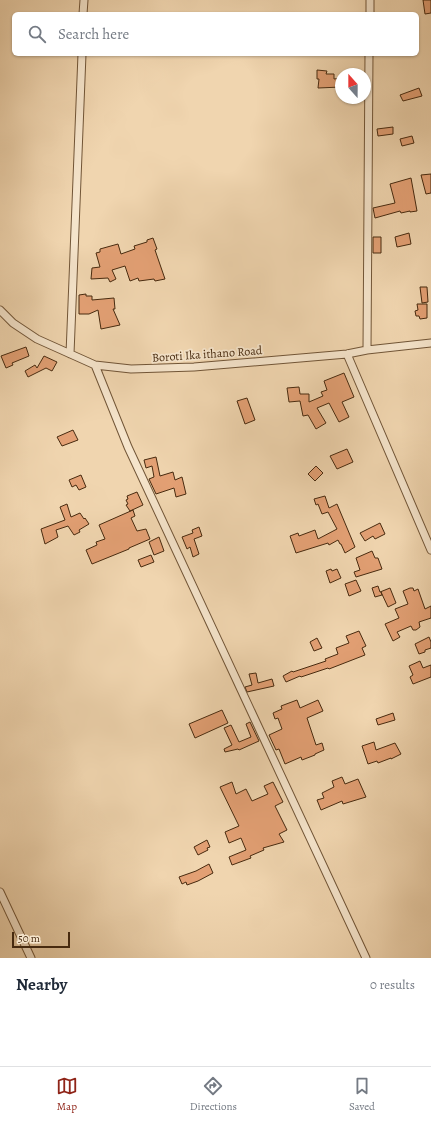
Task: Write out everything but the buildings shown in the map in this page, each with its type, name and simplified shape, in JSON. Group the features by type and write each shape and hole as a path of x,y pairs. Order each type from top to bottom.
{"street":[{"path":"83,12 84,0"},
{"path":"370,0 370,12"},
{"path":"70,354 82,56"},
{"path":"367,350 370,56"},
{"name":"Boroti Ika ithano Road","path":"0,310 13,323 37,339 70,354 95,365 131,369 194,367 347,354 367,350 431,343"},
{"path":"347,354 431,550"},
{"path":"95,365 128,447 366,958"},
{"path":"0,892 31,958"}]}
